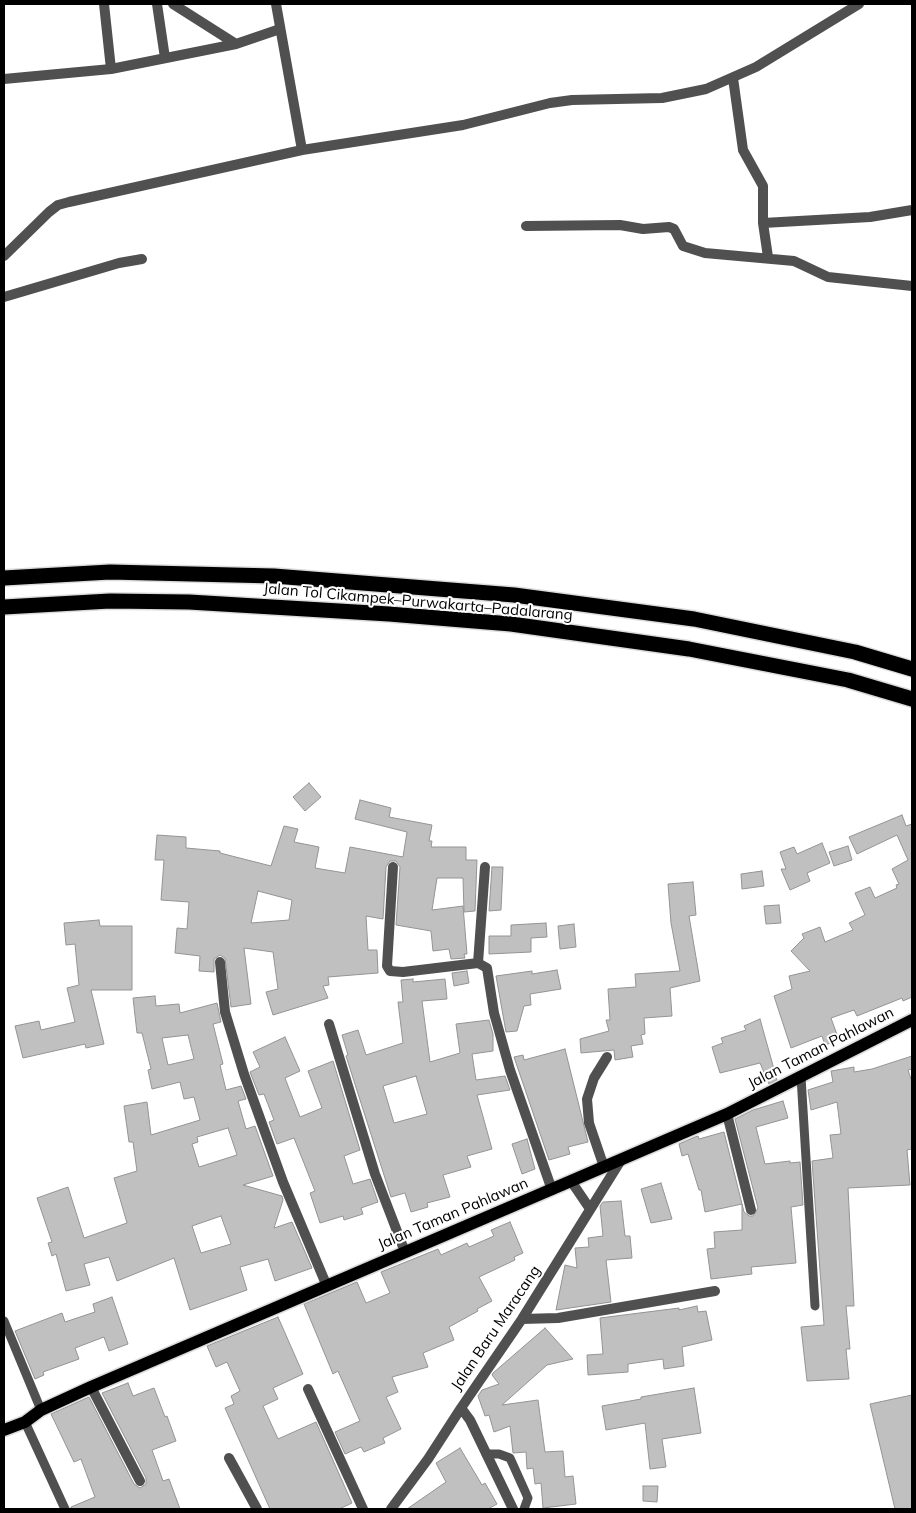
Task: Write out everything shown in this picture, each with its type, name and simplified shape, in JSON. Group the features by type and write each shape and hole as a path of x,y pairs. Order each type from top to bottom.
{"highway":[{"name":"Jalan Tol Cikampek–Purwakarta–Padalarang","path":"4,578 110,572 274,576 514,595 694,619 855,652 912,669"},
{"name":"Jalan Tol Cikampek–Purwakarta–Padalarang","path":"4,607 110,601 189,602 369,612 511,624 689,648 848,680 912,699"}],"main road":[{"name":"Jalan Taman Pahlawan","path":"4,1428 25,1422 41,1410 91,1387 326,1284 552,1190 727,1114 912,1020"}],"street":[{"path":"104,4 111,69"},
{"path":"157,4 166,58"},
{"path":"174,4 236,44"},
{"path":"276,4 302,150"},
{"path":"4,256 58,205 302,150 431,131 550,103 572,100 639,100 675,97 706,89 733,78 786,50 859,4"},
{"path":"4,79 111,69 236,44 280,29"},
{"path":"733,78 743,150 764,186 763,223 768,258"},
{"path":"763,223 870,217 912,210"},
{"path":"526,226 620,225 643,229 669,228 674,229 682,246 705,253 794,262 828,277 912,286"},
{"path":"4,297 119,263 142,259"},
{"path":"392,867 387,966 390,971 403,972 478,963 487,968 494,1013 510,1070 552,1190"},
{"path":"478,963 485,867"},
{"path":"220,962 225,1012 244,1074 283,1182 326,1284"},
{"path":"329,1024 375,1174 405,1252"},
{"path":"604,1167 589,1123 587,1099 594,1078 607,1058"},
{"path":"727,1114 751,1210"},
{"name":"Jalan Baru Maracang","path":"391,1509 428,1459 460,1408 522,1319 621,1160"},
{"path":"571,1181 590,1209"},
{"path":"522,1319 558,1318 715,1291"},
{"path":"91,1387 140,1481"},
{"path":"308,1389 363,1509"},
{"path":"460,1408 470,1420 513,1509"},
{"path":"229,1458 257,1509"}],"lane":[{"path":"801,1077 815,1306"},
{"path":"4,1321 41,1410"},
{"path":"25,1422 65,1509"},
{"path":"486,1454 499,1454 510,1458 528,1498 524,1509"}],"building":[{"path":"309,783 321,797 305,811 293,797"},
{"path":"360,800 391,808 389,817 432,825 429,841 432,841 431,847 466,847 466,860 477,860 475,911 464,912 463,878 437,878 432,910 463,906 467,954 464,954 465,958 451,959 449,949 433,951 431,931 396,925 400,867 396,861 390,861 386,867 383,919 366,916 368,950 377,950 378,973 328,977 329,985 323,986 328,998 273,1015 266,992 278,989 273,952 244,948 251,1004 231,1007 225,958 220,955 214,959 214,972 199,971 200,956 175,953 177,928 187,929 189,902 161,900 164,860 155,860 157,835 186,837 186,848 220,851 220,853 271,866 284,826 298,829 294,842 319,847 315,868 345,873 350,847 403,857 407,832 355,819","holes":["258,891 292,900 289,920 251,923"]},
{"path":"902,815 906,826 912,824 912,997 903,1001 902,998 857,1016 854,1010 831,1018 839,1040 825,1045 822,1036 791,1048 774,996 792,989 789,976 810,971 791,951 804,938 802,934 820,927 825,942 853,930 849,923 865,915 855,893 870,887 875,898 897,888 896,885 899,884 892,869 908,860 897,835 857,854 849,837"},
{"path":"822,843 830,863 807,873 810,881 790,890 781,869 786,869 780,852 794,847 797,854"},
{"path":"848,846 852,860 834,866 829,852"},
{"path":"492,867 503,867 501,910 489,911"},
{"path":"762,871 764,886 742,889 741,874"},
{"path":"693,882 696,915 689,916 700,981 670,988 672,1016 644,1018 645,1034 641,1035 643,1044 631,1046 633,1057 615,1060 614,1050 581,1053 580,1039 609,1031 606,1020 610,1020 608,989 636,987 635,974 680,971 671,923 668,884"},
{"path":"779,905 781,923 766,924 764,906"},
{"path":"99,920 100,926 132,926 132,990 91,990 104,1044 86,1048 85,1044 23,1058 15,1026 39,1021 41,1030 75,1022 67,988 79,985 75,944 66,945 64,923"},
{"path":"546,923 547,937 531,938 531,952 489,954 489,936 511,936 511,925"},
{"path":"574,924 576,947 560,949 558,926"},
{"path":"557,970 561,989 530,994 531,1005 524,1006 517,1031 506,1032 496,976 532,971 532,974"},
{"path":"467,971 469,983 454,986 452,973"},
{"path":"413,979 413,982 445,979 447,999 422,1001 430,1062 460,1053 456,1024 489,1020 493,1034 493,1051 472,1054 476,1080 505,1076 510,1090 477,1095 492,1149 467,1156 471,1167 443,1175 450,1197 427,1203 428,1207 411,1212 405,1193 391,1197 346,1056 348,1055 342,1035 358,1030 366,1055 403,1043 398,1002 403,1002 401,980","holes":["416,1076 427,1114 394,1123 383,1086"]},
{"path":"155,996 156,1006 179,1004 180,1013 217,1003 221,1022 213,1024 223,1064 220,1065 226,1090 241,1086 246,1099 238,1101 246,1129 255,1126 273,1176 243,1185 282,1196 283,1200 274,1228 292,1222 312,1268 275,1281 268,1259 240,1267 247,1290 190,1310 174,1258 117,1281 109,1257 84,1264 90,1285 66,1291 56,1254 52,1256 48,1243 52,1242 37,1198 68,1187 84,1238 127,1223 114,1178 137,1171 133,1142 129,1142 124,1106 147,1102 151,1135 200,1120 194,1097 184,1099 180,1082 152,1089 148,1070 151,1069 142,1033 137,1033 133,998","holes":["188,1035 194,1059 168,1065 162,1038","228,1128 237,1155 199,1167 192,1144 198,1142 197,1137","221,1216 231,1244 201,1253 192,1226"]},
{"path":"760,1019 777,1080 769,1084 760,1063 720,1073 712,1047 723,1043 721,1038 746,1030 744,1026"},
{"path":"285,1037 300,1071 285,1078 300,1117 322,1108 308,1071 333,1061 360,1150 344,1156 353,1184 370,1179 378,1202 361,1208 363,1214 344,1220 343,1216 320,1223 310,1193 315,1191 294,1138 277,1144 269,1122 274,1120 264,1094 259,1095 250,1072 260,1067 253,1052"},
{"path":"565,1049 588,1142 568,1147 570,1154 549,1160 514,1057 523,1055 524,1060"},
{"path":"912,1056 912,1069 908,1070 912,1082 912,1149 907,1150 910,1185 848,1188 854,1306 846,1306 850,1349 846,1349 849,1379 807,1381 801,1327 824,1325 812,1161 833,1158 830,1135 841,1134 837,1102 811,1110 808,1090 833,1082 831,1071 854,1067 854,1072 872,1069"},
{"path":"783,1101 788,1118 756,1127 765,1164 790,1161 790,1163 800,1162 803,1205 791,1207 796,1263 751,1267 752,1274 711,1279 707,1249 715,1248 714,1232 742,1230 742,1204 744,1212 749,1216 753,1216 758,1208 735,1119 753,1110"},
{"path":"724,1132 742,1204 705,1212 701,1190 699,1190 688,1154 682,1156 679,1144 698,1136 699,1139"},
{"path":"527,1139 535,1169 522,1174 512,1144"},
{"path":"661,1183 672,1219 651,1223 641,1189"},
{"path":"621,1201 625,1236 630,1236 632,1258 606,1260 611,1302 556,1310 565,1265 577,1268 575,1248 589,1247 588,1238 603,1236 600,1206 603,1202"},
{"path":"510,1222 523,1253 514,1257 515,1260 479,1277 492,1301 449,1327 454,1340 423,1353 428,1367 392,1377 398,1392 386,1397 401,1429 383,1438 385,1443 364,1452 361,1447 345,1454 335,1432 360,1421 338,1371 333,1374 304,1304 357,1282 366,1303 390,1293 381,1272 438,1249 441,1255 467,1243 469,1247 494,1236 491,1230"},
{"path":"112,1297 128,1344 109,1351 104,1337 75,1348 79,1359 43,1372 44,1375 35,1379 15,1331 62,1313 65,1322 95,1312 93,1304"},
{"path":"697,1306 698,1312 706,1311 712,1340 682,1347 684,1366 664,1369 663,1359 628,1364 628,1372 588,1375 587,1355 603,1354 600,1318 679,1308 679,1310"},
{"path":"278,1317 303,1374 273,1388 278,1399 263,1406 278,1439 316,1422 352,1503 339,1509 270,1509 225,1408 234,1404 231,1396 240,1391 227,1362 216,1367 207,1346"},
{"path":"545,1328 573,1359 547,1365 502,1405 538,1400 545,1452 563,1451 565,1477 573,1476 576,1504 543,1508 541,1483 535,1484 533,1468 527,1469 526,1452 513,1453 510,1426 494,1432 489,1415 485,1416 478,1396 482,1390 499,1384 492,1375 493,1373"},
{"path":"128,1383 133,1396 154,1388 165,1417 167,1416 176,1441 152,1450 163,1481 169,1479 180,1509 71,1509 71,1507 95,1497 81,1459 74,1462 51,1414 89,1397 134,1484 140,1488 146,1484 146,1478 102,1393"},
{"path":"694,1388 701,1433 662,1439 666,1467 650,1469 645,1423 606,1430 602,1406"},
{"path":"912,1395 912,1509 895,1509 870,1404"},
{"path":"460,1448 482,1485 485,1483 497,1504 488,1509 407,1509 446,1482 436,1463"},
{"path":"643,1486 658,1486 657,1502 643,1501"}]}
